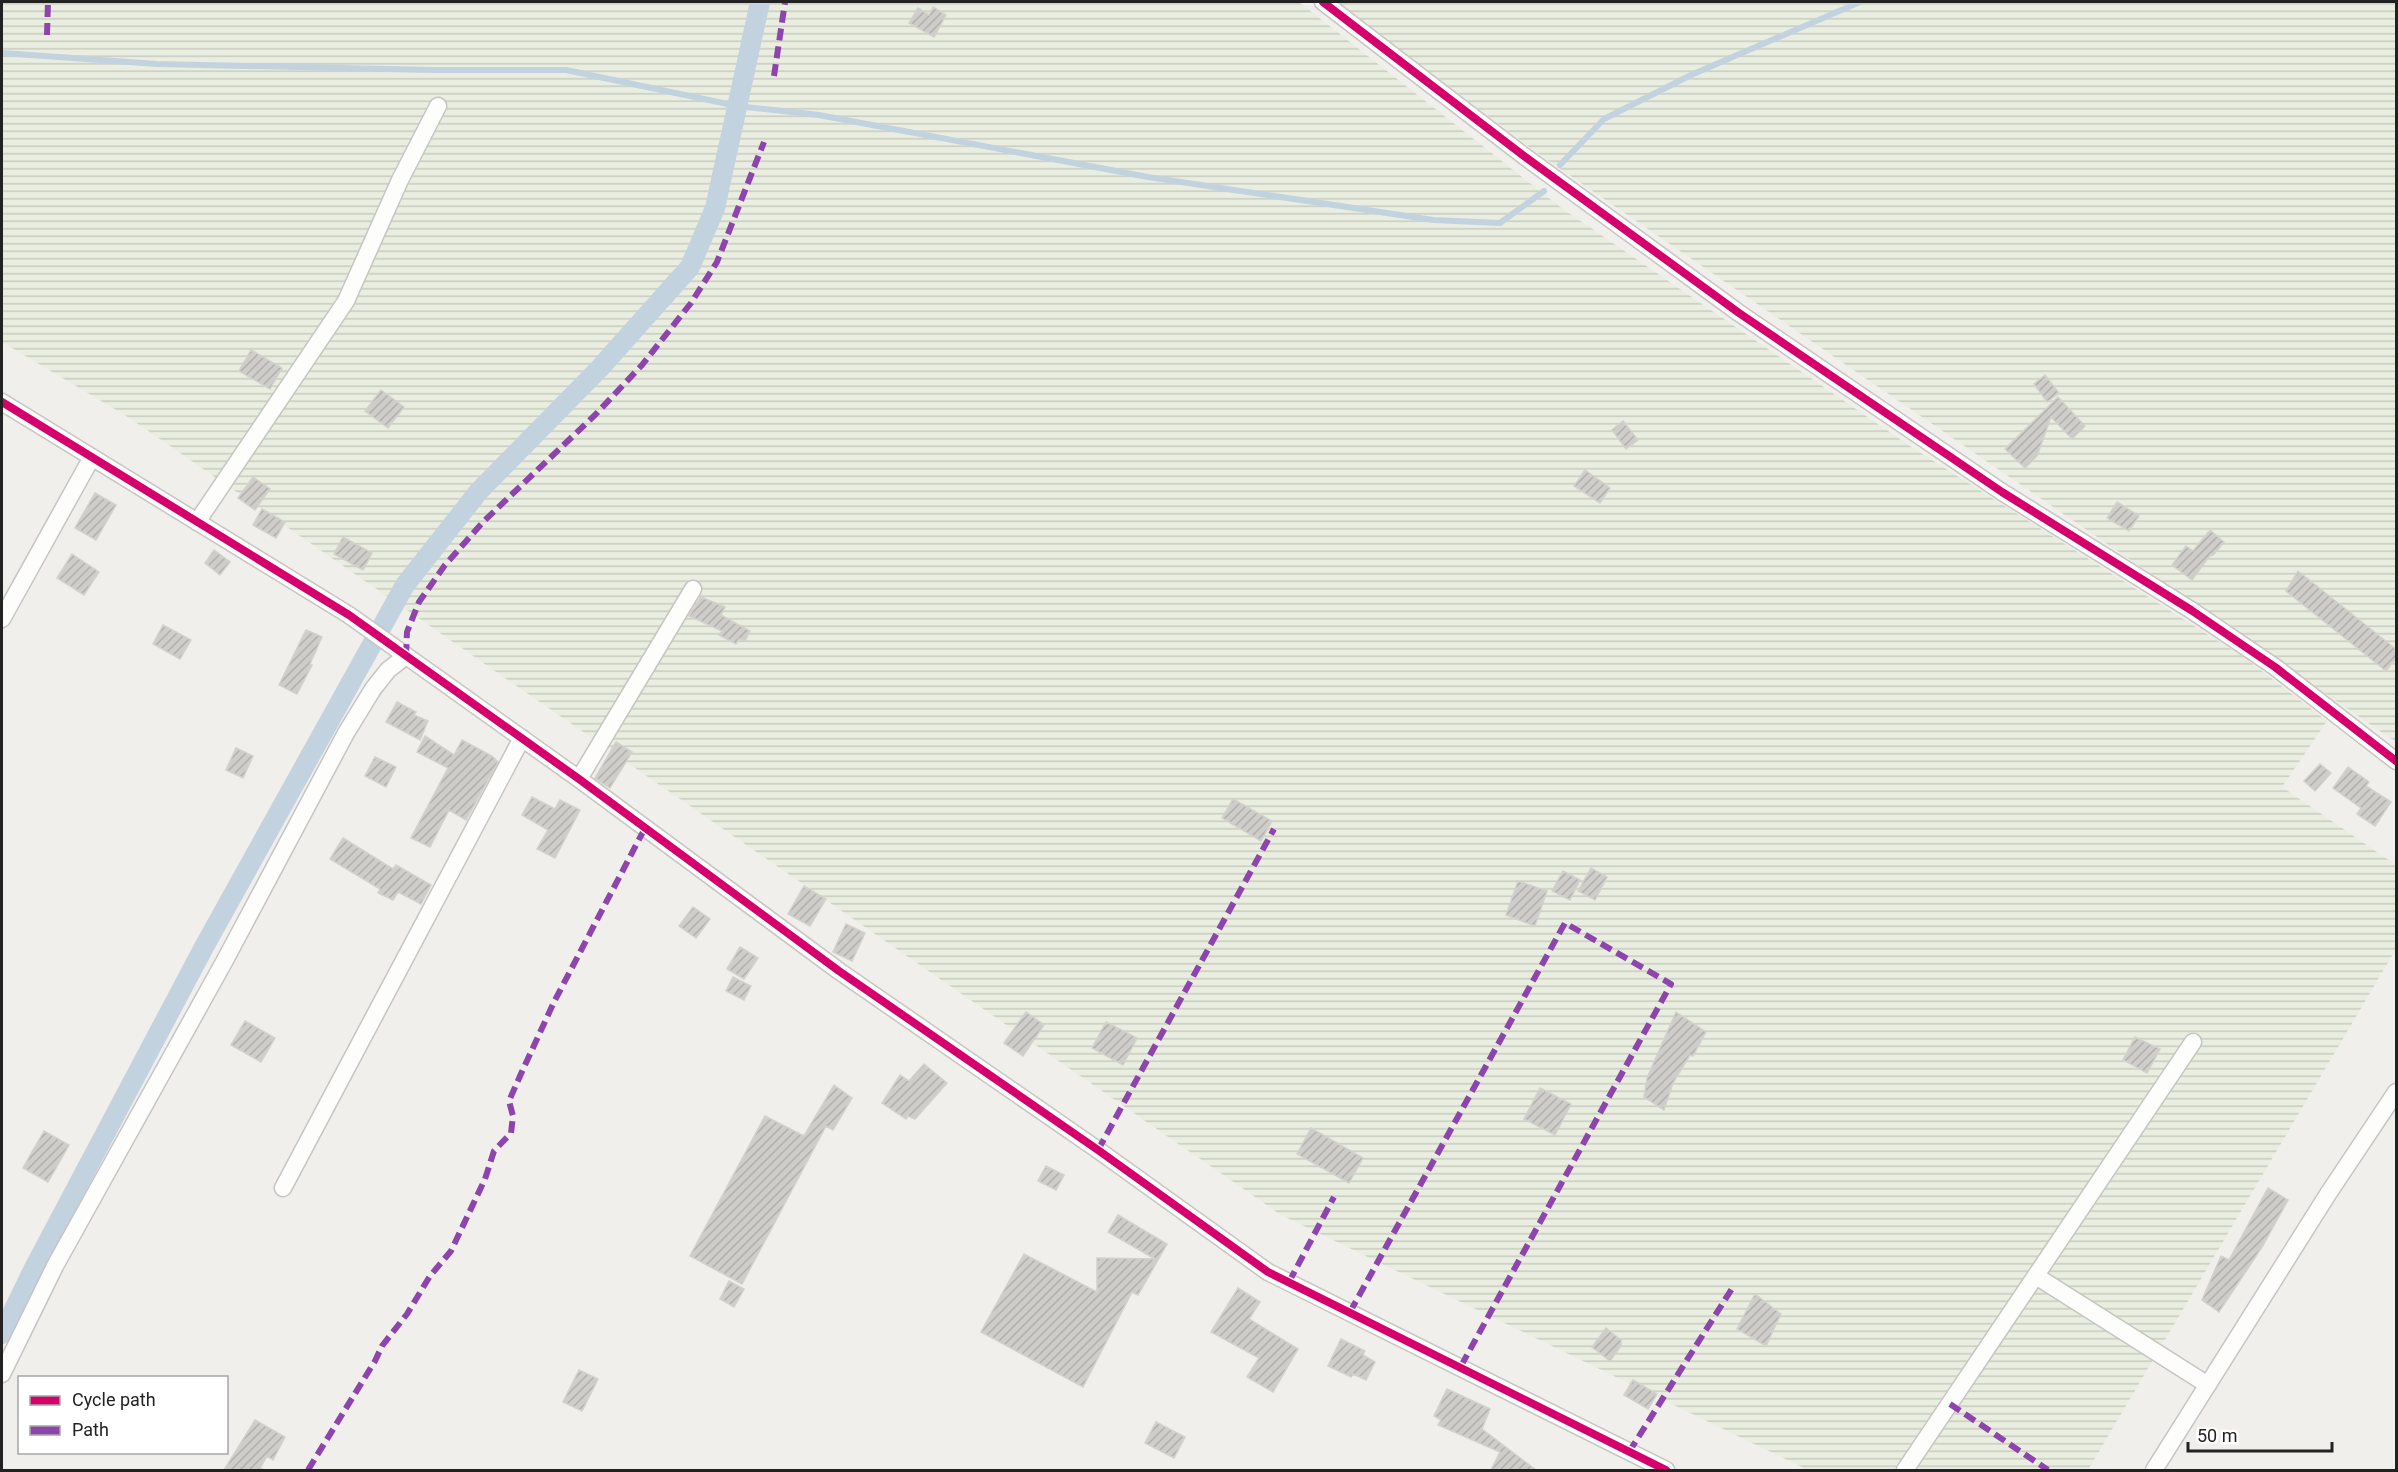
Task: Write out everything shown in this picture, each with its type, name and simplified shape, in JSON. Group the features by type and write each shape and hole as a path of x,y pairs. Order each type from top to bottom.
{"street":[{"path":"1323,2 1524,156 1739,313 2002,492 2275,667 2397,761"},
{"path":"197,522 346,301 400,180 438,106"},
{"path":"2,402 349,615 579,779 839,971 1089,1144 1268,1272 1666,1470"},
{"path":"2,619 92,457"},
{"path":"579,779 693,589"},
{"path":"2,1374 55,1266 224,962 346,733 373,689 402,653"},
{"path":"283,1188 522,738"},
{"path":"1905,1470 2193,1042"},
{"path":"2154,1470 2328,1194 2397,1092"},
{"path":"2036,1276 2208,1385"}],"shaded area":[{"path":"2,2 1299,2 1563,209 1913,448 2245,658 2327,721 2282,787 2396,865 2396,949 2088,1470 1808,1470 1281,1215 128,417 2,342"},
{"path":"1337,2 2396,2 2396,742 1540,155"}],"building":[{"path":"933,7 946,15 934,37 909,23 918,8 929,15"},
{"path":"251,350 282,368 270,389 239,371"},
{"path":"2045,375 2059,393 2047,402 2034,384"},
{"path":"381,390 404,407 388,428 365,411"},
{"path":"2058,397 2085,426 2072,439 2051,417 2037,456 2025,468 2005,449"},
{"path":"1623,421 1638,440 1626,449 1612,430"},
{"path":"1585,470 1610,488 1600,503 1574,486"},
{"path":"253,477 270,489 255,510 238,498"},
{"path":"95,493 116,505 96,540 75,528"},
{"path":"2117,502 2139,516 2129,531 2107,518"},
{"path":"262,509 285,522 276,538 253,525"},
{"path":"2210,530 2224,542 2213,555 2211,554 2192,580 2172,565 2186,546 2193,551"},
{"path":"343,537 372,553 363,570 334,554"},
{"path":"214,550 230,562 220,575 205,563"},
{"path":"72,554 99,572 84,595 57,578"},
{"path":"2298,571 2397,650 2397,657 2386,671 2286,591"},
{"path":"701,597 725,607 721,615 750,631 745,641 739,639 736,644 719,635 722,631 689,616"},
{"path":"163,625 191,640 180,659 153,644"},
{"path":"306,630 322,637 310,664 312,665 297,694 279,685"},
{"path":"397,702 416,712 414,715 428,721 420,740 386,722"},
{"path":"425,736 454,755 462,740 492,756 498,762 466,820 449,810 430,847 411,838 448,768 417,752"},
{"path":"616,742 632,752 610,788 595,778"},
{"path":"236,748 253,756 243,778 226,770"},
{"path":"375,757 396,767 386,787 365,776"},
{"path":"2320,764 2331,773 2315,791 2304,781"},
{"path":"2348,767 2369,782 2366,786 2391,802 2375,826 2357,814 2361,808 2333,788"},
{"path":"532,797 555,809 560,800 580,810 555,858 537,849 548,830 522,815"},
{"path":"1233,799 1272,821 1261,841 1222,818"},
{"path":"343,838 393,869 396,865 431,885 421,904 398,892 393,900 378,893 380,889 330,859"},
{"path":"1591,868 1607,877 1595,900 1578,891"},
{"path":"1563,871 1580,880 1570,900 1552,891"},
{"path":"1518,881 1547,891 1535,926 1506,915"},
{"path":"804,886 826,899 810,926 788,914"},
{"path":"693,907 710,919 696,938 679,926"},
{"path":"846,924 865,933 852,961 833,952"},
{"path":"740,947 758,958 744,979 727,969"},
{"path":"733,977 751,986 744,1000 726,991"},
{"path":"1026,1012 1044,1025 1023,1056 1004,1043"},
{"path":"1676,1012 1706,1032 1693,1056 1690,1055 1673,1083 1664,1110 1644,1097 1647,1078"},
{"path":"245,1021 275,1038 261,1062 231,1045"},
{"path":"1106,1022 1137,1038 1123,1065 1092,1048"},
{"path":"2135,1037 2160,1049 2147,1073 2123,1060"},
{"path":"924,1064 947,1083 915,1119 908,1116 906,1119 882,1103 900,1075 909,1081"},
{"path":"834,1085 852,1098 833,1130 826,1126 742,1284 690,1256 765,1116 804,1136"},
{"path":"1540,1088 1571,1104 1555,1135 1524,1119"},
{"path":"1311,1128 1363,1158 1349,1183 1297,1154"},
{"path":"44,1131 69,1145 48,1182 23,1168"},
{"path":"1046,1166 1064,1175 1056,1190 1038,1181"},
{"path":"2268,1188 2288,1200 2262,1247 2219,1312 2202,1300 2221,1256 2229,1260"},
{"path":"1118,1215 1167,1244 1138,1295 1132,1292 1083,1387 981,1332 1024,1254 1097,1292 1097,1258 1155,1259 1108,1232"},
{"path":"729,1281 744,1289 734,1307 720,1299"},
{"path":"1238,1288 1260,1302 1249,1319 1298,1349 1273,1392 1247,1377 1259,1358 1211,1332"},
{"path":"1755,1294 1781,1314 1766,1346 1737,1329"},
{"path":"1606,1328 1621,1340 1621,1346 1610,1361 1592,1347"},
{"path":"1341,1339 1365,1351 1363,1355 1375,1362 1366,1380 1353,1374 1351,1377 1328,1366"},
{"path":"579,1370 598,1379 582,1411 563,1402"},
{"path":"1633,1380 1657,1394 1648,1409 1624,1395"},
{"path":"1447,1389 1490,1409 1482,1429 1536,1470 1491,1470 1500,1452 1438,1425 1441,1420 1434,1416"},
{"path":"255,1420 285,1437 273,1460 267,1456 260,1468 264,1470 224,1470"},
{"path":"1156,1422 1185,1437 1174,1458 1145,1443"}],"waterway":[{"path":"2,1334 33,1270 204,947 405,585 479,491 599,369 690,267 715,208 760,2"},
{"path":"1560,165 1604,119 1691,75 1860,2"},
{"path":"2,53 157,64 433,70 566,70 737,106 819,115 1148,177 1433,220 1500,223 1544,191"}],"marked path":[{"path":"47,35 48,2"},
{"path":"774,76 785,2"},
{"path":"406,656 407,632 419,602 445,565 483,522 595,415 642,365 691,303 717,262 764,142"},
{"path":"308,1470 382,1346 407,1314 430,1276 451,1251 485,1179 494,1151 511,1133 513,1116 509,1101 520,1076 554,1002 645,828"},
{"path":"1098,1150 1274,829"},
{"path":"1350,1312 1565,923 1671,984 1461,1366"},
{"path":"1289,1282 1334,1197"},
{"path":"1629,1452 1733,1287"},
{"path":"1950,1404 2048,1470"}],"cycle path":[{"path":"1323,2 1524,156 1739,313 2002,492 2191,610 2275,667 2396,761"},
{"path":"2,402 349,615 579,779 839,971 1098,1150 1268,1272 1666,1470"}]}
